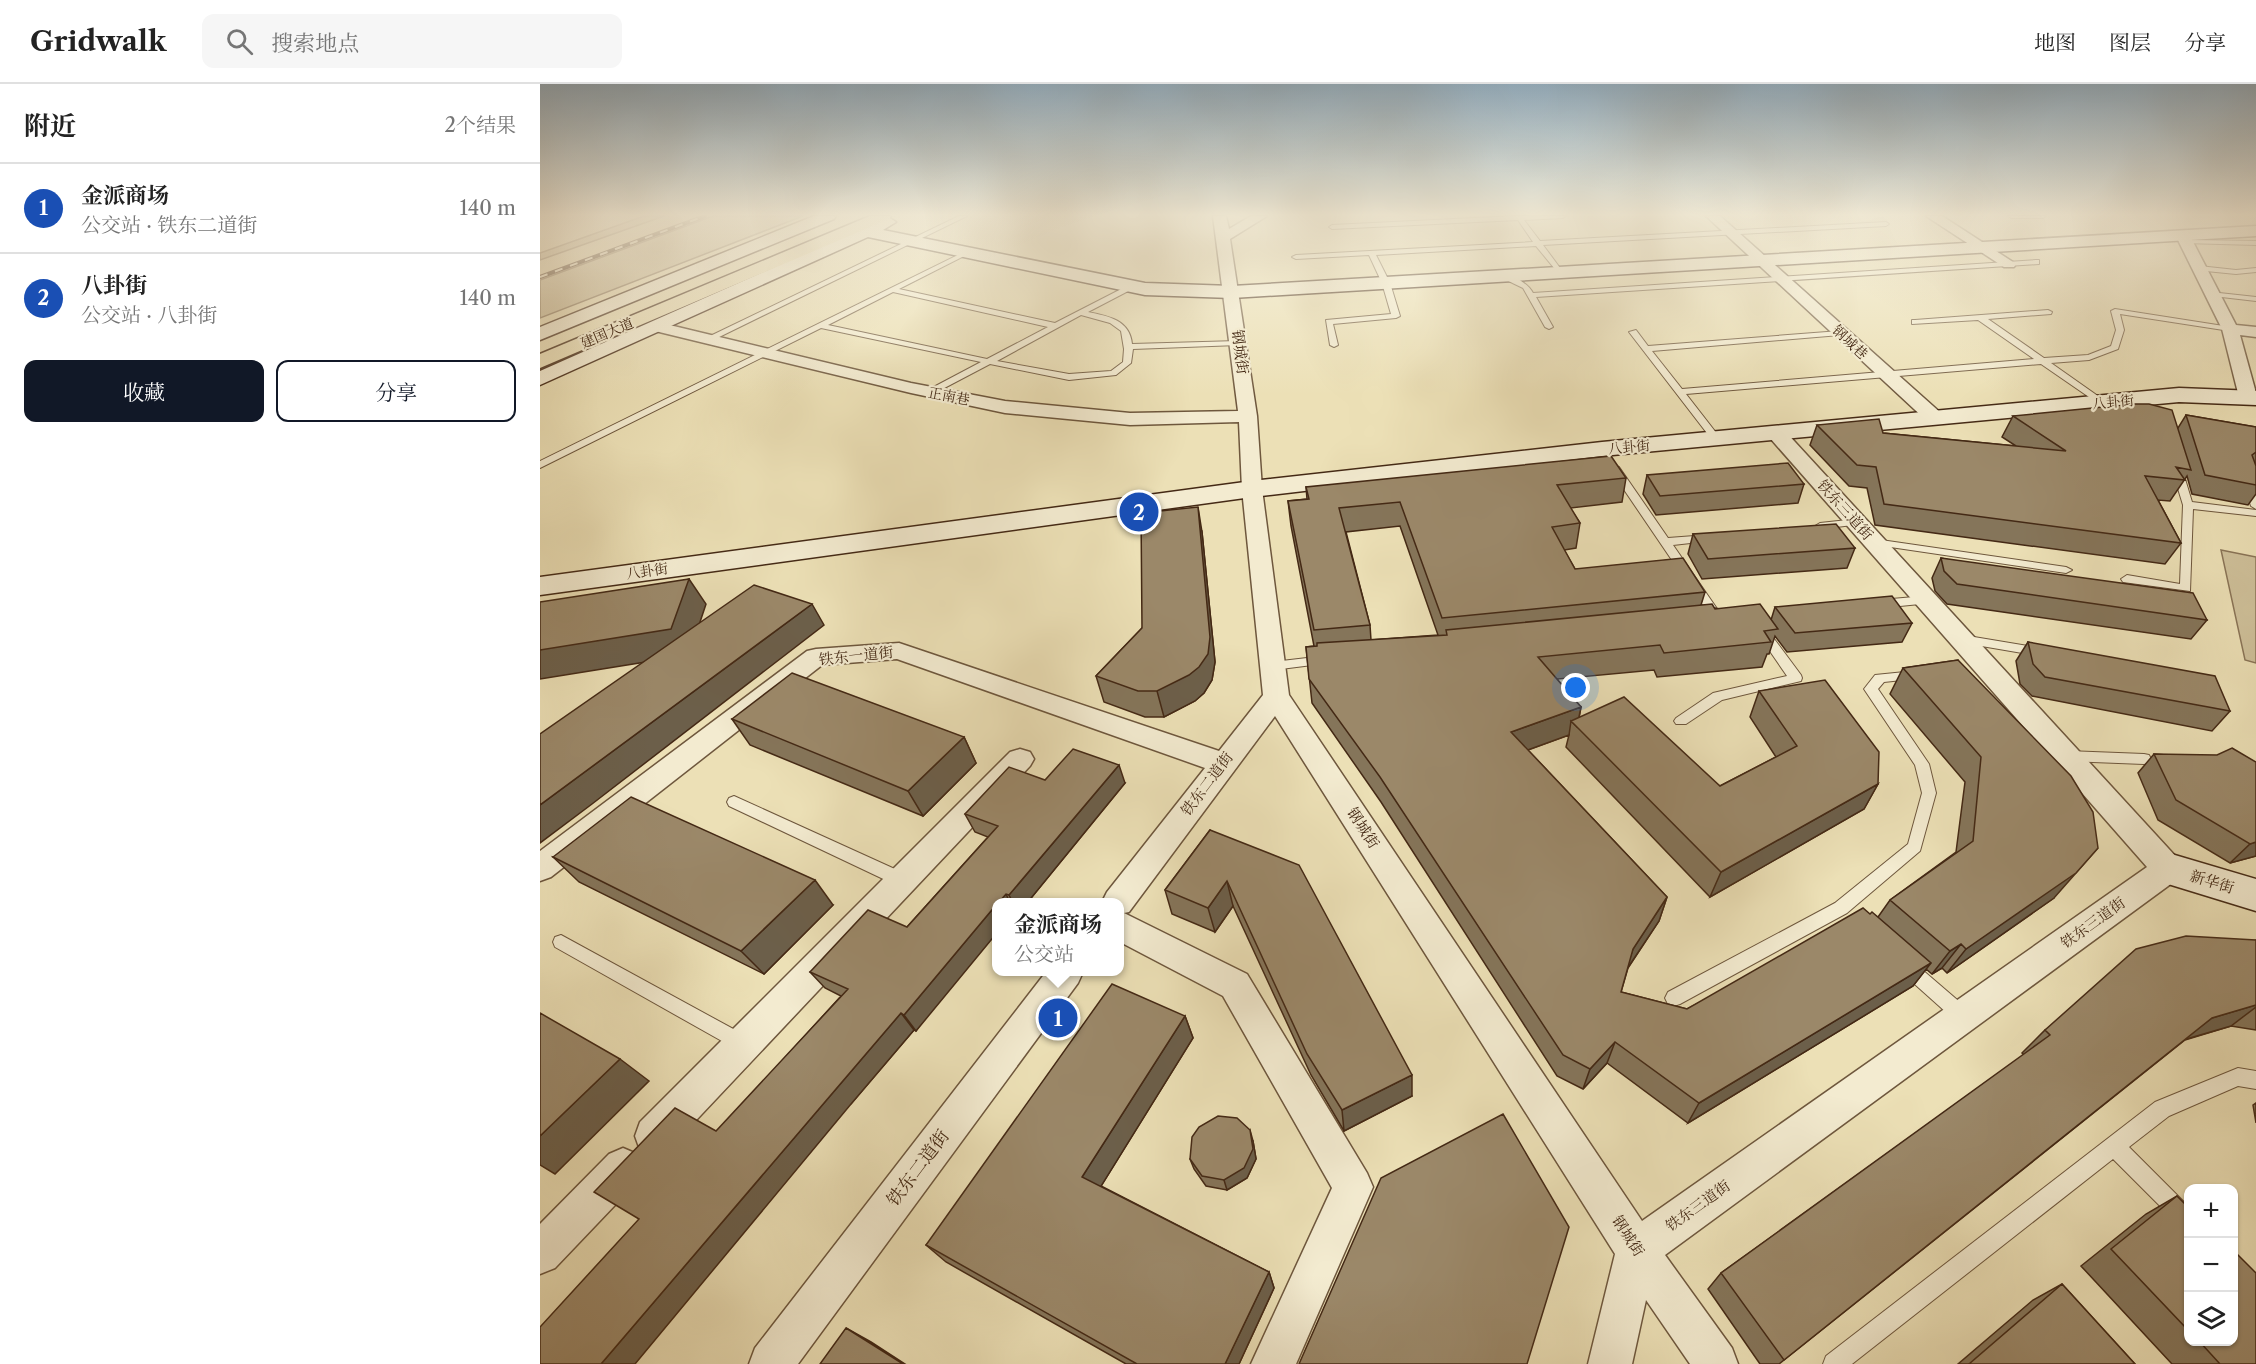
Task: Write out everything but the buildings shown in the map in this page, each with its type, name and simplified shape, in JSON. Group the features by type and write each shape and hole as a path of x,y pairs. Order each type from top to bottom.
{"highway":[{"name":"建国大道","path":"540,344 702,276"},
{"name":"建国大道","path":"540,362 742,276"}],"street":[{"path":"540,334 682,276"},
{"path":"540,380 771,276"},
{"path":"1082,276 1131,286 1232,292 1506,276"},
{"name":"钢城街","path":"1230,276 1248,416 1252,489 1275,681 1637,1250 1716,1364"},
{"name":"钢城巷","path":"1780,276 1935,418"},
{"path":"2203,276 2230,329 2252,398"},
{"name":"正南巷","path":"657,327 931,392 1005,407 1130,418 1248,416"},
{"path":"2230,329 2256,332"},
{"name":"八卦街","path":"540,586 1252,489 1602,449 2102,403 2145,404 2213,394 2252,398"},
{"name":"铁东三道街","path":"1637,1250 2168,869 2067,756 1975,669 1962,639 1777,434"},
{"name":"铁东一道街","path":"540,868 816,657 899,651 1222,763"},
{"name":"铁东二道街","path":"1122,898 1222,763 1275,681"},
{"path":"540,1253 1020,759"},
{"name":"新华街","path":"2168,869 2256,895"},
{"path":"1124,928 1235,984 1353,1187 1273,1364"},
{"name":"铁东二道街","path":"771,1364 1063,976"},
{"path":"1610,1364 1637,1250"}],"lane":[{"path":"708,339 840,276"},
{"path":"540,465 768,354 921,276"},
{"path":"1334,345 1329,322 1396,316 1382,276"},
{"path":"1502,276 1526,286 1549,327"},
{"path":"1531,295 1833,276"},
{"path":"931,392 1131,286"},
{"path":"893,290 1057,326"},
{"path":"2213,294 2256,299"},
{"path":"1679,392 2088,357 2115,347 2120,330 2115,311 2230,329"},
{"path":"1915,322 2048,312"},
{"path":"823,326 986,362 1069,376 1113,373 1127,363 1130,347 1126,329 1118,321 1081,313"},
{"path":"1980,317 2102,403"},
{"path":"1634,332 1716,439"},
{"path":"1647,349 1840,333"},
{"path":"1130,347 1238,343"},
{"path":"1602,449 1719,621"},
{"path":"2127,579 2186,588 2188,505 2175,462"},
{"path":"2256,476 2246,474 2256,506"},
{"path":"2188,505 2256,513"},
{"path":"1812,527 1857,522"},
{"path":"1665,542 1722,536"},
{"path":"1874,542 2066,570"},
{"path":"1868,606 1926,600"},
{"path":"1681,721 1718,696 1796,678 1752,617"},
{"path":"1962,639 2052,654"},
{"path":"1275,681 1332,660"},
{"path":"1674,998 1846,912 1915,847 1929,793 1922,764 1871,689 1880,678 1927,673"},
{"path":"2067,756 2144,759"},
{"path":"734,802 902,880"},
{"path":"561,942 743,1044"},
{"path":"1893,954 1963,1016"},
{"path":"1834,1364 2162,1109 2238,1077 2256,1080"},
{"path":"2114,1146 2184,1216"}],"shaded area":[{"path":"552,276 649,276 540,318 540,280"},
{"path":"2221,550 2256,557 2256,663 2245,660"}],"place":[{"name":"八卦街","path":"1139,512"},
{"name":"金派商场","path":"1058,1018"}]}
